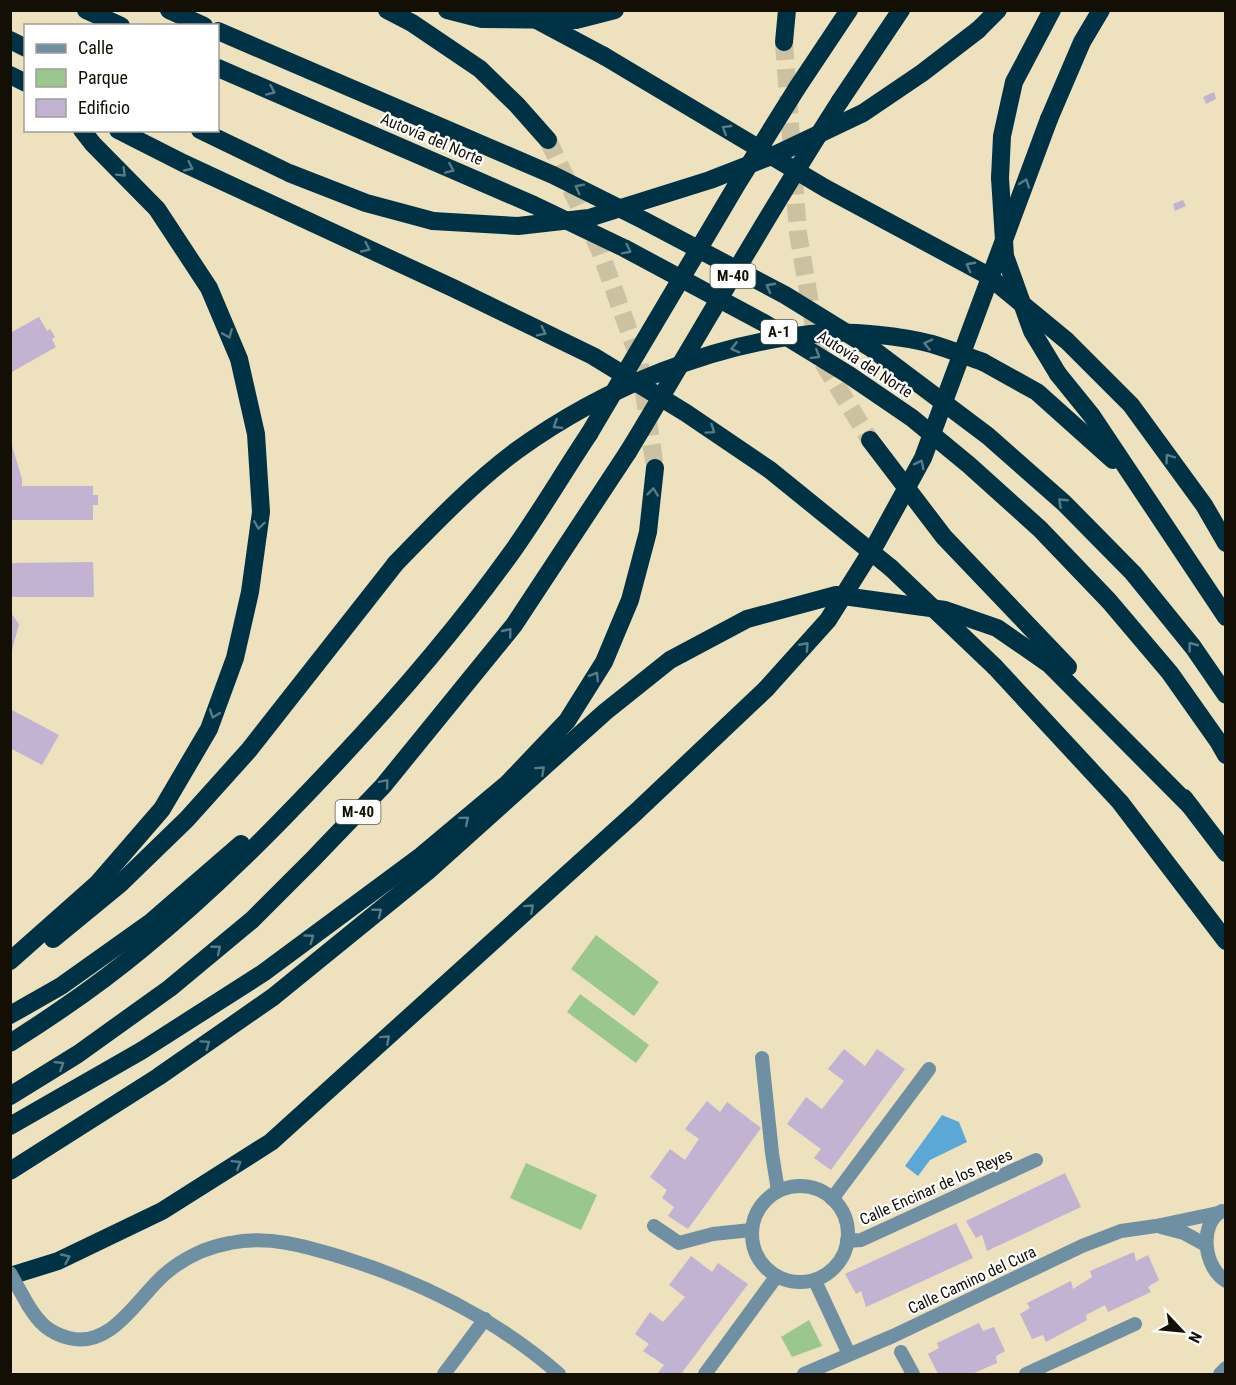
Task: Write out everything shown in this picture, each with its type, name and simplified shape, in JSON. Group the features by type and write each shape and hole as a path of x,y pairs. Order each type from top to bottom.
{"highway":[{"path":"86,10 117,24"},
{"path":"169,10 200,24"},
{"path":"387,10 412,22 480,69 517,105 548,141"},
{"path":"447,10 482,19 576,20 615,10"},
{"path":"518,10 604,56 825,188 987,275 1067,341 1131,405 1204,505 1226,543"},
{"path":"784,42 787,10"},
{"name":"M-40","path":"10,1043 54,1015 142,949 206,893 288,814 369,728 448,636 513,551 589,434 739,181 849,10"},
{"name":"M-40","path":"10,1096 78,1054 170,988 252,920 383,786 514,625 628,452 780,194 901,10"},
{"path":"204,132 289,173 355,199 433,221 518,225 589,218 710,180 779,153 862,113 922,73 978,30 998,10"},
{"path":"1052,10 1014,82 1002,136 1000,178 1005,256 1032,331 1058,374 1092,416 1226,617"},
{"path":"10,1274 58,1262 162,1211 272,1142 636,812 766,689 828,620 877,542 923,458 1049,119 1082,42 1101,10"},
{"name":"Autovía del Norte","path":"219,32 553,175 644,220 785,295 871,348 988,436 1064,503 1133,573 1193,647 1226,695"},
{"path":"10,40 24,47"},
{"name":"Autovía del Norte","path":"219,68 534,205 624,248 764,323 849,375 912,418 969,465 1040,529 1110,601 1170,673 1226,755"},
{"path":"10,75 24,83"},
{"path":"10,960 98,883 162,808 209,729 235,658 250,592 261,512 256,434 238,359 209,288 158,209 84,132"},
{"path":"122,132 183,164 453,288 593,356 686,413 770,470 891,568 995,667 1120,802 1226,941"},
{"path":"10,967 52,939 120,884 187,819 249,750 396,563 458,500 516,451 578,412 640,381 713,354 759,342 824,333 879,336 930,344 983,362 1037,392 1094,441 1142,489"},
{"path":"870,440 944,537 1127,728 1226,853"},
{"path":"10,1126 141,1051 263,973 421,856 507,784 567,721 604,662 630,600 648,532 655,468"},
{"path":"10,1171 159,1077 273,997 428,871 624,697 670,660 747,619 836,595 945,610 997,628 1049,664 1191,807"},
{"path":"10,1015 61,986 151,922 263,825 288,814"}],"street":[{"path":"762,1058 778,1191"},
{"path":"849,1354 815,1281 800,1283 784,1281 770,1273 759,1261 752,1246 751,1230 755,1214 765,1200 778,1191 793,1186 810,1186 825,1192 832,1199 928,1069"},
{"name":"Calle Encinar de los Reyes","path":"847,1240 861,1240 1036,1160"},
{"name":"Calle Encinar de los Reyes","path":"815,1281 829,1273 840,1262 847,1240 845,1216 832,1199"},
{"path":"1222,1211 1209,1230 1206,1245 1210,1264 1226,1281"},
{"name":"Calle Camino del Cura","path":"804,1374 893,1336 1082,1246 1121,1231 1156,1226 1222,1211"},
{"path":"654,1226 679,1243 713,1234 751,1230"},
{"name":"Calle Camino del Cura","path":"1156,1226 1184,1233 1206,1245"},
{"path":"10,1274 28,1305 47,1330 75,1340 92,1339 106,1333 165,1274 206,1249 254,1240 309,1247 414,1282 458,1303 536,1354 559,1374"},
{"path":"705,1374 776,1277"},
{"path":"444,1374 485,1319"},
{"path":"1026,1374 1135,1324"},
{"path":"902,1352 913,1374"},
{"path":"1220,1374 1226,1368"}],"green space":[{"path":"596,935 659,982 634,1016 571,969"},
{"path":"580,994 649,1045 636,1063 567,1012"},
{"path":"526,1163 597,1195 581,1230 510,1198"},
{"path":"809,1320 822,1346 792,1357 781,1337"}],"water":[{"path":"942,1115 959,1122 967,1142 930,1160 918,1176 905,1166"}],"building":[{"path":"1214,92 1216,99 1206,104 1203,97"},
{"path":"1183,200 1186,206 1175,211 1173,204"},
{"path":"39,317 47,331 50,329 55,337 52,339 56,347 10,373 10,333"},
{"path":"10,439 22,486 93,486 93,495 98,495 98,505 93,505 93,520 10,520"},
{"path":"93,562 94,597 10,597 10,563"},
{"path":"10,612 19,624 11,654 10,654"},
{"path":"10,709 59,735 42,765 10,748"},
{"path":"844,1049 865,1066 877,1049 905,1069 831,1170 814,1158 821,1149 787,1124 806,1097 822,1109 844,1081 828,1069"},
{"path":"707,1101 720,1112 727,1102 761,1128 688,1229 668,1216 674,1207 662,1198 667,1190 650,1177 670,1149 685,1160 699,1139 685,1129"},
{"path":"1065,1173 1081,1207 987,1251 982,1235 976,1238 966,1221"},
{"path":"956,1223 973,1258 866,1307 861,1291 856,1294 845,1274"},
{"path":"1134,1252 1136,1261 1148,1255 1159,1280 1148,1287 1151,1292 1108,1312 1105,1305 1086,1315 1087,1320 1046,1342 1043,1335 1032,1339 1020,1314 1030,1308 1027,1303 1071,1281 1073,1289 1092,1277 1090,1271"},
{"path":"691,1256 712,1272 718,1263 748,1284 681,1374 657,1374 664,1365 643,1351 649,1344 635,1334 650,1312 663,1322 685,1297 669,1285"},
{"path":"979,1323 983,1331 994,1327 1005,1351 996,1356 997,1363 972,1374 938,1374 928,1354 939,1348 937,1343"}],"tunnel":[{"path":"784,42 798,233 819,356 870,440"},
{"path":"548,140 600,251 639,359 655,468"}]}
